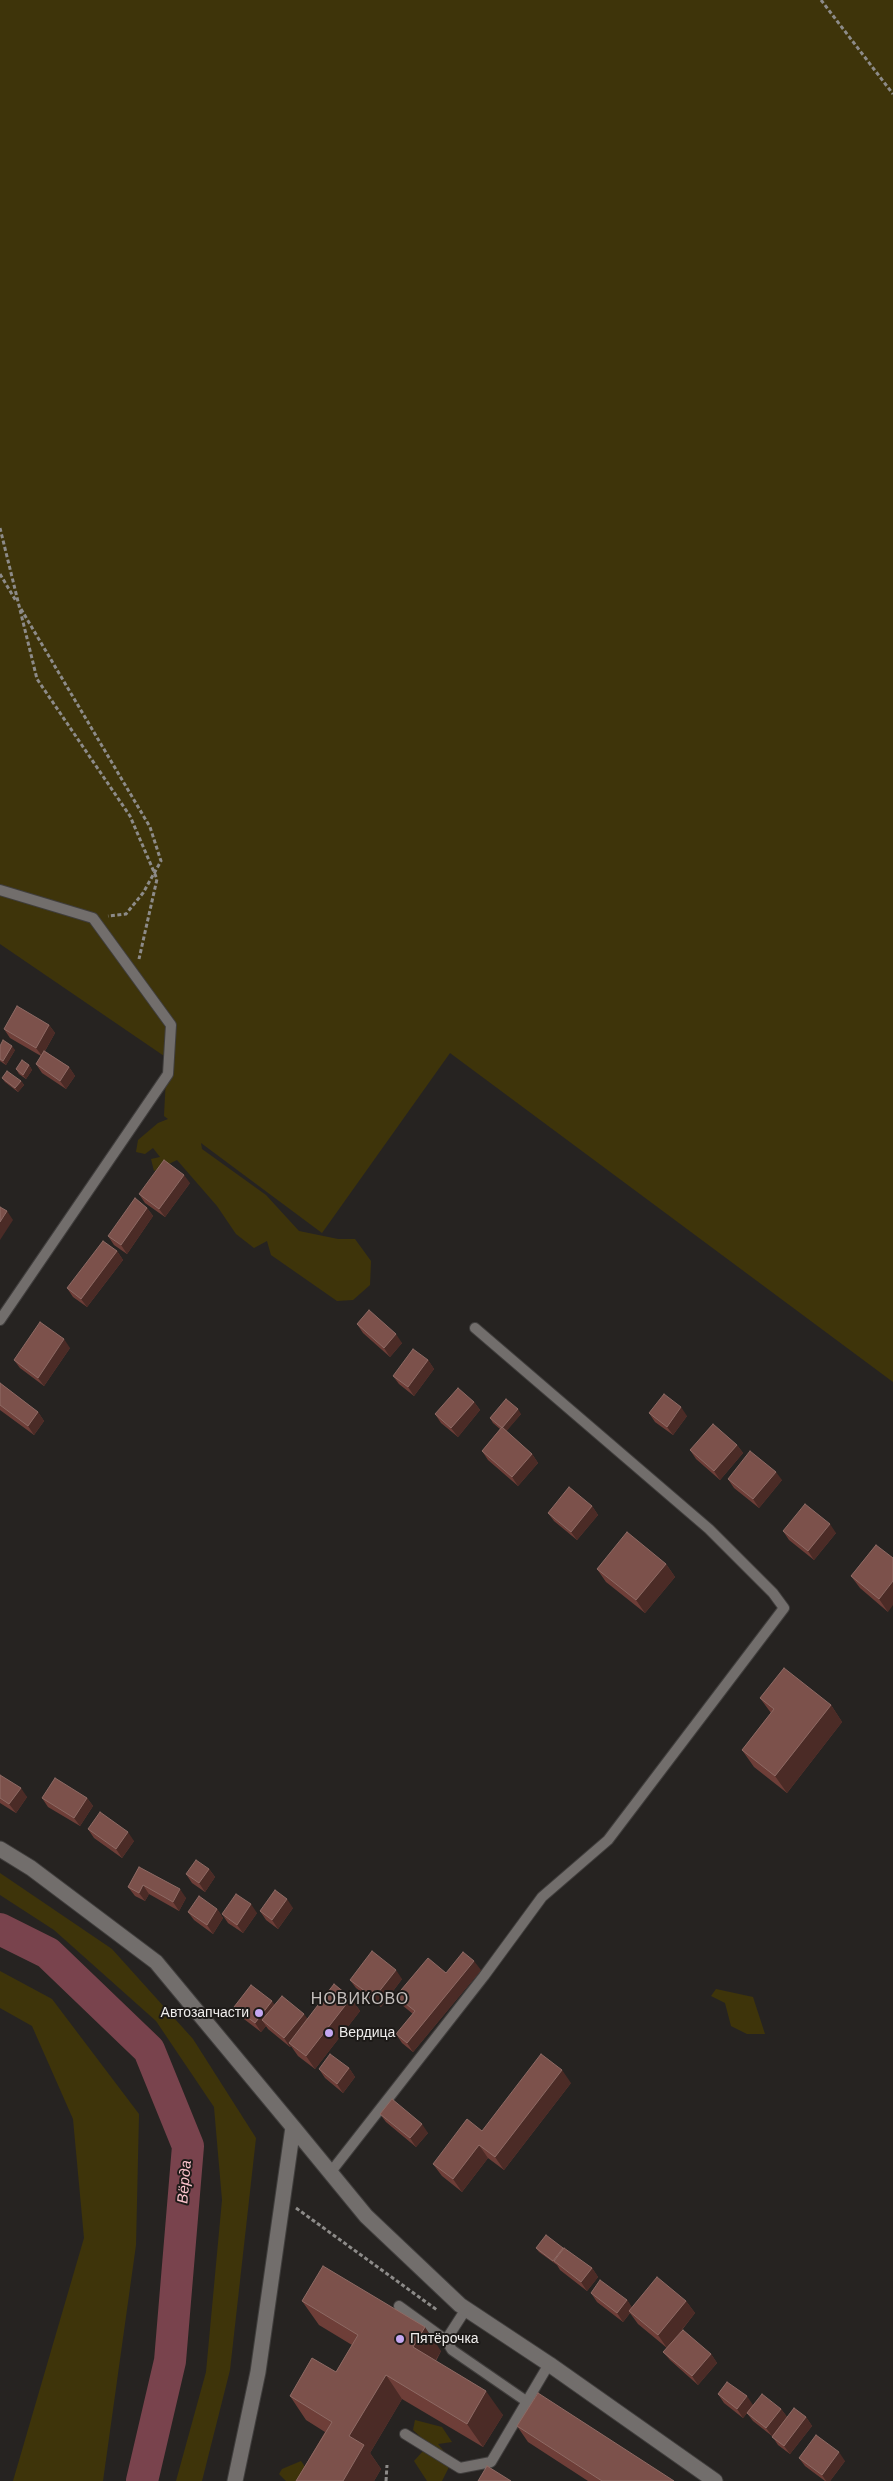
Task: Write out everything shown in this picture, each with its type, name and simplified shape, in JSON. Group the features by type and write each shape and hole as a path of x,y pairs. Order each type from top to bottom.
{"street":[{"path":"0,1849 31,1868 156,1962 366,2216 466,2309 549,2364 715,2481"},
{"path":"235,2481 258,2372 293,2127"}],"lane":[{"path":"0,890 93,918 171,1026 168,1074 0,1320"},
{"path":"330,2173 484,1976 542,1898 608,1840 784,1608 773,1593 709,1529 476,1328"},
{"path":"399,2306 446,2340 452,2350 526,2401"},
{"path":"446,2340 466,2309"},
{"path":"405,2434 460,2468 490,2462 549,2364"}],"path":[{"path":"821,0 893,94"},
{"path":"0,528 37,680 130,816 158,879 135,976"},
{"path":"0,574 150,827 161,861 143,893 126,914 93,918"},
{"path":"294,2206 438,2310"},
{"path":"386,2481 387,2465"}],"shaded area":[{"path":"0,0 893,0 893,1382 450,1053 322,1233 201,1143 202,1149 266,1195 299,1231 338,1239 355,1239 371,1261 370,1285 353,1300 337,1301 271,1255 267,1241 254,1248 236,1234 217,1206 177,1160 154,1171 151,1159 160,1157 153,1148 145,1154 136,1152 138,1140 158,1123 168,1119 164,1116 167,1058 0,944"},
{"path":"0,1873 112,1949 193,2039 256,2138 230,2370 202,2481 176,2481 206,2372 222,2200 214,2107 156,2021 54,1930 0,1895"},
{"path":"0,1971 52,1999 139,2114 136,2245 103,2481 13,2481 84,2238 73,2119 32,2026 0,2008"},
{"path":"716,1989 753,1997 765,2034 747,2034 731,2026 725,2003 711,1996"},
{"path":"415,2420 442,2427 452,2442 438,2444 452,2461 442,2481 427,2481 414,2461 423,2451 425,2441 413,2430"},
{"path":"301,2461 315,2481 286,2481 279,2474 282,2469"}],"building":[{"path":"17,1006 49,1025 36,1048 4,1029"},
{"path":"3,1040 12,1046 3,1061 0,1059 0,1046"},
{"path":"44,1051 69,1067 60,1081 36,1064"},
{"path":"22,1060 29,1065 23,1075 16,1069"},
{"path":"7,1071 21,1081 15,1088 2,1078"},
{"path":"164,1160 184,1175 159,1209 139,1194"},
{"path":"135,1198 147,1208 121,1245 108,1236"},
{"path":"0,1207 7,1211 0,1222"},
{"path":"103,1241 117,1251 81,1299 67,1288"},
{"path":"369,1310 396,1334 384,1348 357,1324"},
{"path":"40,1322 64,1339 38,1378 14,1360"},
{"path":"413,1349 428,1360 408,1387 393,1376"},
{"path":"0,1383 38,1412 28,1426 0,1405"},
{"path":"458,1388 474,1402 451,1428 435,1414"},
{"path":"664,1394 681,1407 667,1427 649,1413"},
{"path":"506,1399 518,1409 502,1428 490,1418"},
{"path":"713,1424 737,1445 714,1471 690,1450"},
{"path":"502,1427 532,1454 512,1477 482,1451"},
{"path":"750,1451 776,1472 753,1499 728,1479"},
{"path":"569,1487 592,1506 571,1532 548,1513"},
{"path":"805,1504 830,1524 808,1551 783,1531"},
{"path":"627,1532 666,1564 636,1600 597,1569"},
{"path":"876,1545 893,1558 893,1581 879,1599 851,1576"},
{"path":"784,1668 831,1705 775,1776 742,1750 774,1709 760,1698"},
{"path":"0,1775 21,1788 9,1804 0,1798"},
{"path":"55,1778 87,1798 74,1818 42,1798"},
{"path":"100,1812 128,1832 116,1849 88,1829"},
{"path":"196,1860 209,1869 199,1883 186,1874"},
{"path":"139,1867 180,1889 173,1902 143,1885 139,1893 128,1887"},
{"path":"275,1890 287,1899 272,1920 260,1911"},
{"path":"236,1894 251,1904 237,1925 222,1914"},
{"path":"199,1896 217,1909 207,1925 188,1912"},
{"path":"372,1951 396,1970 374,1998 350,1980"},
{"path":"463,1952 474,1961 407,2043 396,2034 415,2011 396,1996 428,1958 446,1973"},
{"path":"334,1984 351,1998 306,2056 289,2043"},
{"path":"251,1985 272,2001 255,2023 234,2007"},
{"path":"282,1996 304,2014 284,2038 262,2020"},
{"path":"330,2054 349,2068 337,2084 319,2069"},
{"path":"541,2054 562,2070 495,2157 479,2145 453,2179 433,2164 467,2119 482,2131"},
{"path":"392,2099 422,2124 410,2138 380,2114"},
{"path":"546,2235 563,2248 553,2261 536,2248"},
{"path":"564,2248 592,2268 581,2282 554,2261"},
{"path":"323,2266 425,2327 413,2347 486,2391 467,2424 386,2375 349,2436 364,2445 343,2481 296,2481 332,2422 290,2396 312,2358 336,2372 358,2335 302,2301"},
{"path":"657,2277 686,2301 658,2335 629,2311"},
{"path":"600,2280 627,2300 617,2313 591,2293"},
{"path":"683,2330 711,2354 692,2376 663,2352"},
{"path":"727,2382 747,2396 737,2409 718,2394"},
{"path":"538,2393 674,2481 602,2481 517,2426"},
{"path":"762,2394 781,2409 766,2428 747,2413"},
{"path":"794,2408 806,2417 784,2446 772,2437"},
{"path":"816,2435 839,2452 822,2475 799,2458"},
{"path":"487,2466 511,2481 478,2481"}],"waterway":[{"name":"Вёрда","path":"0,1929 48,1953 149,2050 188,2146 170,2361 142,2481"}],"place":[{"name":"Автозапчасти","path":"259,2013"},
{"name":"Вердица","path":"329,2033"},
{"name":"Пятёрочка","path":"400,2339"}],"district":[{"name":"НОВИКОВО","path":"360,2000"}]}
